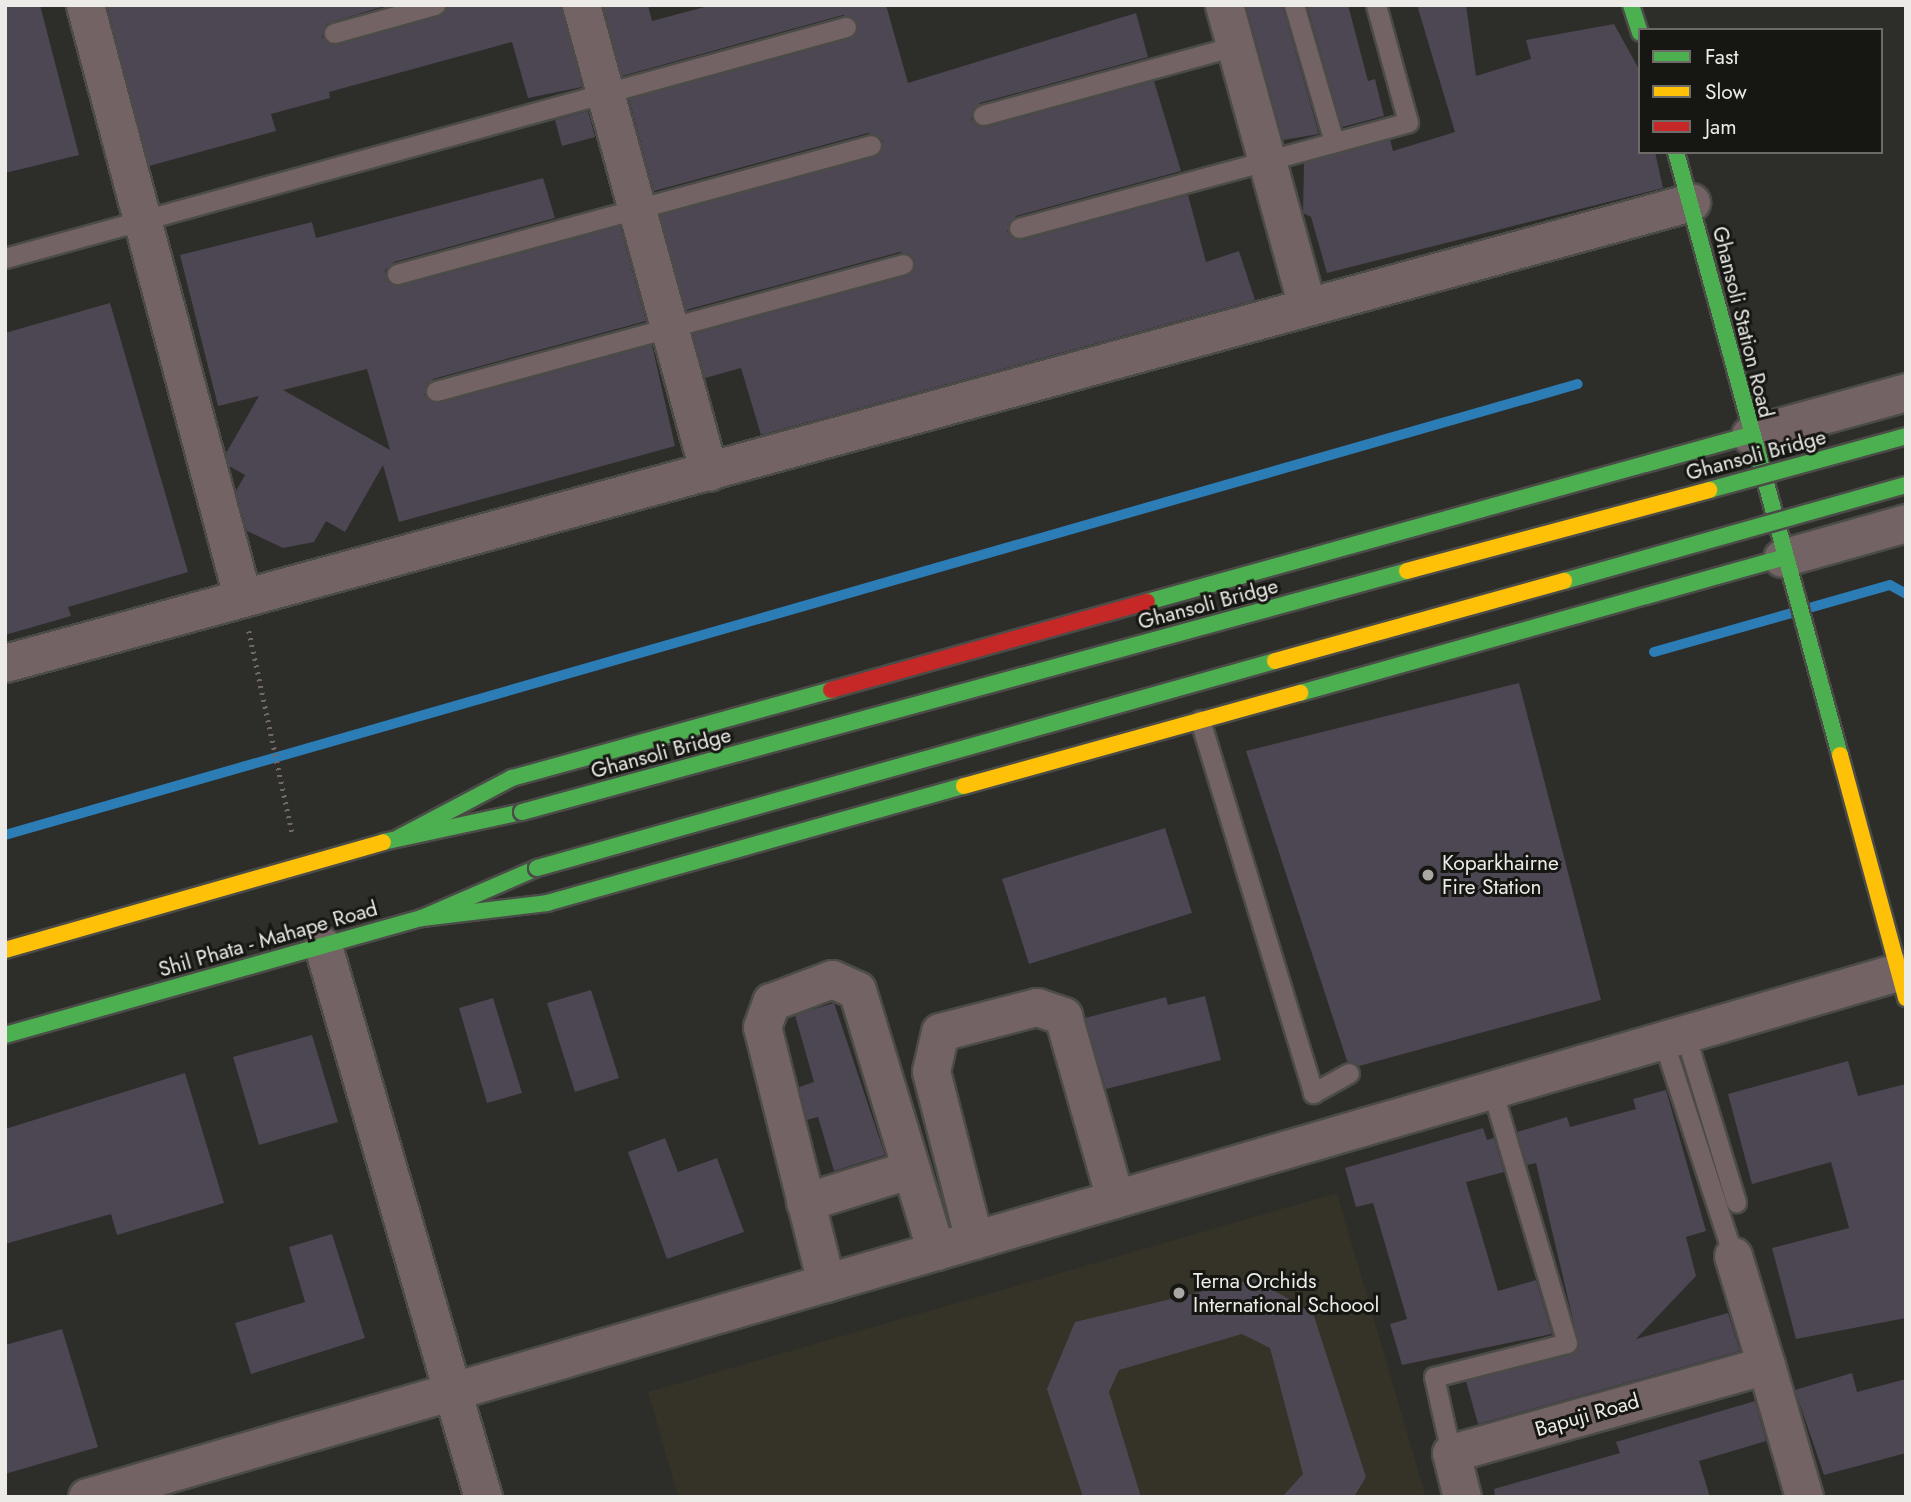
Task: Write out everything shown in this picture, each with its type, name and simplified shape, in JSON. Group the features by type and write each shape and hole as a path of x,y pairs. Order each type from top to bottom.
{"main road":[{"path":"1631,5 1638,28"},
{"name":"Ghansoli Station Road","path":"1677,154 1800,627 1902,985"},
{"path":"5,950 398,838 512,778 1750,435"},
{"name":"Ghansoli Bridge","path":"398,838 522,812 1906,436"},
{"name":"Shil Phata - Mahape Road","path":"5,1035 422,918 537,868 1906,485"},
{"path":"422,918 547,903 1200,720 1785,571"}],"street":[{"path":"85,5 145,222 242,596"},
{"path":"581,5 709,472"},
{"path":"1224,5 1307,307"},
{"path":"5,663 242,596 709,472 1691,202"},
{"path":"1750,435 1906,392"},
{"path":"1785,571 1906,523"},
{"path":"323,946 483,1497"},
{"path":"826,1283 762,1027 771,1002 832,979 857,990 936,1251"},
{"path":"90,1496 1674,1037 1902,985"},
{"path":"974,1240 931,1071 940,1031 1037,1007 1063,1016 1115,1199"},
{"path":"805,1202 911,1169"},
{"path":"1733,1256 1804,1497"},
{"name":"Bapuji Road","path":"1451,1453 1766,1365"},
{"path":"1451,1453 1462,1497"}],"lane":[{"path":"334,33 435,5"},
{"path":"1294,5 1334,142"},
{"path":"1019,228 1408,122 1376,5"},
{"path":"5,258 145,222 846,27"},
{"path":"982,115 1235,46"},
{"path":"397,274 871,145"},
{"path":"436,391 904,264"},
{"path":"1200,720 1313,1093 1349,1073"},
{"path":"1674,1037 1736,1202"},
{"path":"1674,1037 1733,1256"},
{"path":"1451,1453 1434,1377 1567,1343 1492,1089"}],"path":[{"path":"242,596 299,866"}],"shaded area":[{"name":"Terna Orchids International Schoool","path":"1337,1193 1426,1497 678,1497 648,1392"}],"building":[{"path":"5,5 40,5 79,155 5,173"},
{"path":"107,5 388,5 326,24 322,37 332,45 438,17 447,5 561,5 582,87 528,98 512,42 329,92 330,98 271,114 276,131 149,166"},
{"path":"603,5 648,5 652,21 712,5 886,5 908,83 1136,13 1148,57 980,103 971,119 986,127 1154,81 1181,171 1016,216 1007,232 1022,240 1188,195 1206,262 1239,251 1255,300 761,435 741,368 705,378 693,334 906,276 915,260 900,252 686,310 660,215 874,157 883,141 868,133 654,191 629,99 849,39 858,23 843,15 622,76"},
{"path":"1246,5 1282,5 1319,134 1283,140"},
{"path":"1307,5 1348,5 1368,81 1375,79 1384,116 1342,127"},
{"path":"1417,5 1466,5 1476,76 1531,59 1526,40 1614,24 1638,67 1638,154 1655,154 1663,188 1327,273 1311,217 1303,213 1304,163 1390,139 1393,151 1455,132"},
{"path":"588,111 595,137 562,146 555,120"},
{"path":"543,178 555,218 394,262 385,270 388,282 400,286 620,226 646,321 433,379 424,395 439,403 652,345 675,446 399,522 383,465 345,532 326,521 314,542 283,548 247,531 236,491 245,475 229,466 226,453 259,396 218,406 180,255 312,222 316,238","holes":["367,369 390,450 283,390"]},
{"path":"110,303 188,572 68,607 71,616 5,635 5,333"},
{"name":"Koparkhairne Fire Station","path":"1519,683 1601,1000 1359,1066 1347,1061 1246,751"},
{"path":"1165,828 1192,913 1029,964 1002,879"},
{"path":"591,990 619,1078 575,1092 547,1003"},
{"path":"1205,996 1221,1060 1106,1089 1085,1018 1166,997 1168,1005"},
{"path":"493,998 522,1093 487,1103 459,1008"},
{"path":"834,1003 885,1155 834,1171 818,1117 807,1120 799,1087 814,1082 795,1015"},
{"path":"312,1035 338,1122 259,1145 233,1057"},
{"path":"1848,1061 1858,1096 1906,1084 1906,1318 1796,1339 1772,1248 1849,1228 1831,1162 1752,1184 1728,1094"},
{"path":"185,1073 224,1203 117,1235 111,1214 5,1244 5,1129"},
{"path":"1666,1090 1706,1231 1686,1237 1696,1276 1636,1339 1728,1313 1740,1351 1478,1424 1466,1381 1570,1355 1579,1345 1536,1163 1527,1165 1517,1132 1567,1117 1570,1127 1636,1109 1633,1099"},
{"path":"1483,1128 1487,1140 1494,1138 1504,1172 1466,1182 1498,1291 1536,1280 1552,1334 1402,1365 1390,1324 1407,1319 1373,1203 1356,1207 1345,1168"},
{"path":"665,1138 678,1172 717,1158 744,1232 667,1259 628,1152"},
{"path":"332,1234 365,1338 251,1374 235,1323 305,1302 289,1247"},
{"path":"1254,1279 1313,1313 1366,1477 1354,1497 1282,1497 1303,1474 1270,1348 1242,1334 1119,1370 1109,1392 1141,1497 1083,1497 1047,1389 1075,1322"},
{"path":"62,1329 98,1447 5,1474 5,1345"},
{"path":"1852,1373 1857,1392 1906,1379 1906,1453 1824,1475 1795,1390"},
{"path":"1755,1401 1766,1441 1699,1461 1710,1497 1495,1497 1494,1489 1620,1453 1616,1442"}],"waterway":[{"path":"5,835 1578,384"},
{"path":"1809,608 1890,585 1906,594"},
{"path":"1654,652 1795,612"}],"traffic: fast":[{"path":"1631,5 1638,28"},
{"path":"1677,154 1840,755"},
{"path":"1147,602 1750,435"},
{"path":"1709,490 1906,436"},
{"path":"1564,581 1906,485"},
{"path":"1300,693 1782,558"},
{"path":"522,812 1407,571"},
{"path":"537,868 1275,661"},
{"path":"398,838 512,778 831,690"},
{"path":"422,918 547,903 964,786"},
{"path":"383,842 522,812"},
{"path":"5,1035 422,918 537,868"}],"traffic: slow":[{"path":"1407,571 1709,490"},
{"path":"1275,661 1564,581"},
{"path":"964,786 1300,693"},
{"path":"1840,755 1906,998"},
{"path":"5,950 383,842"}],"traffic: jam":[{"path":"831,690 1147,602"}],"place":[{"name":"Koparkhairne Fire Station","path":"1428,875"},
{"name":"Terna Orchids International Schoool","path":"1179,1293"}]}
